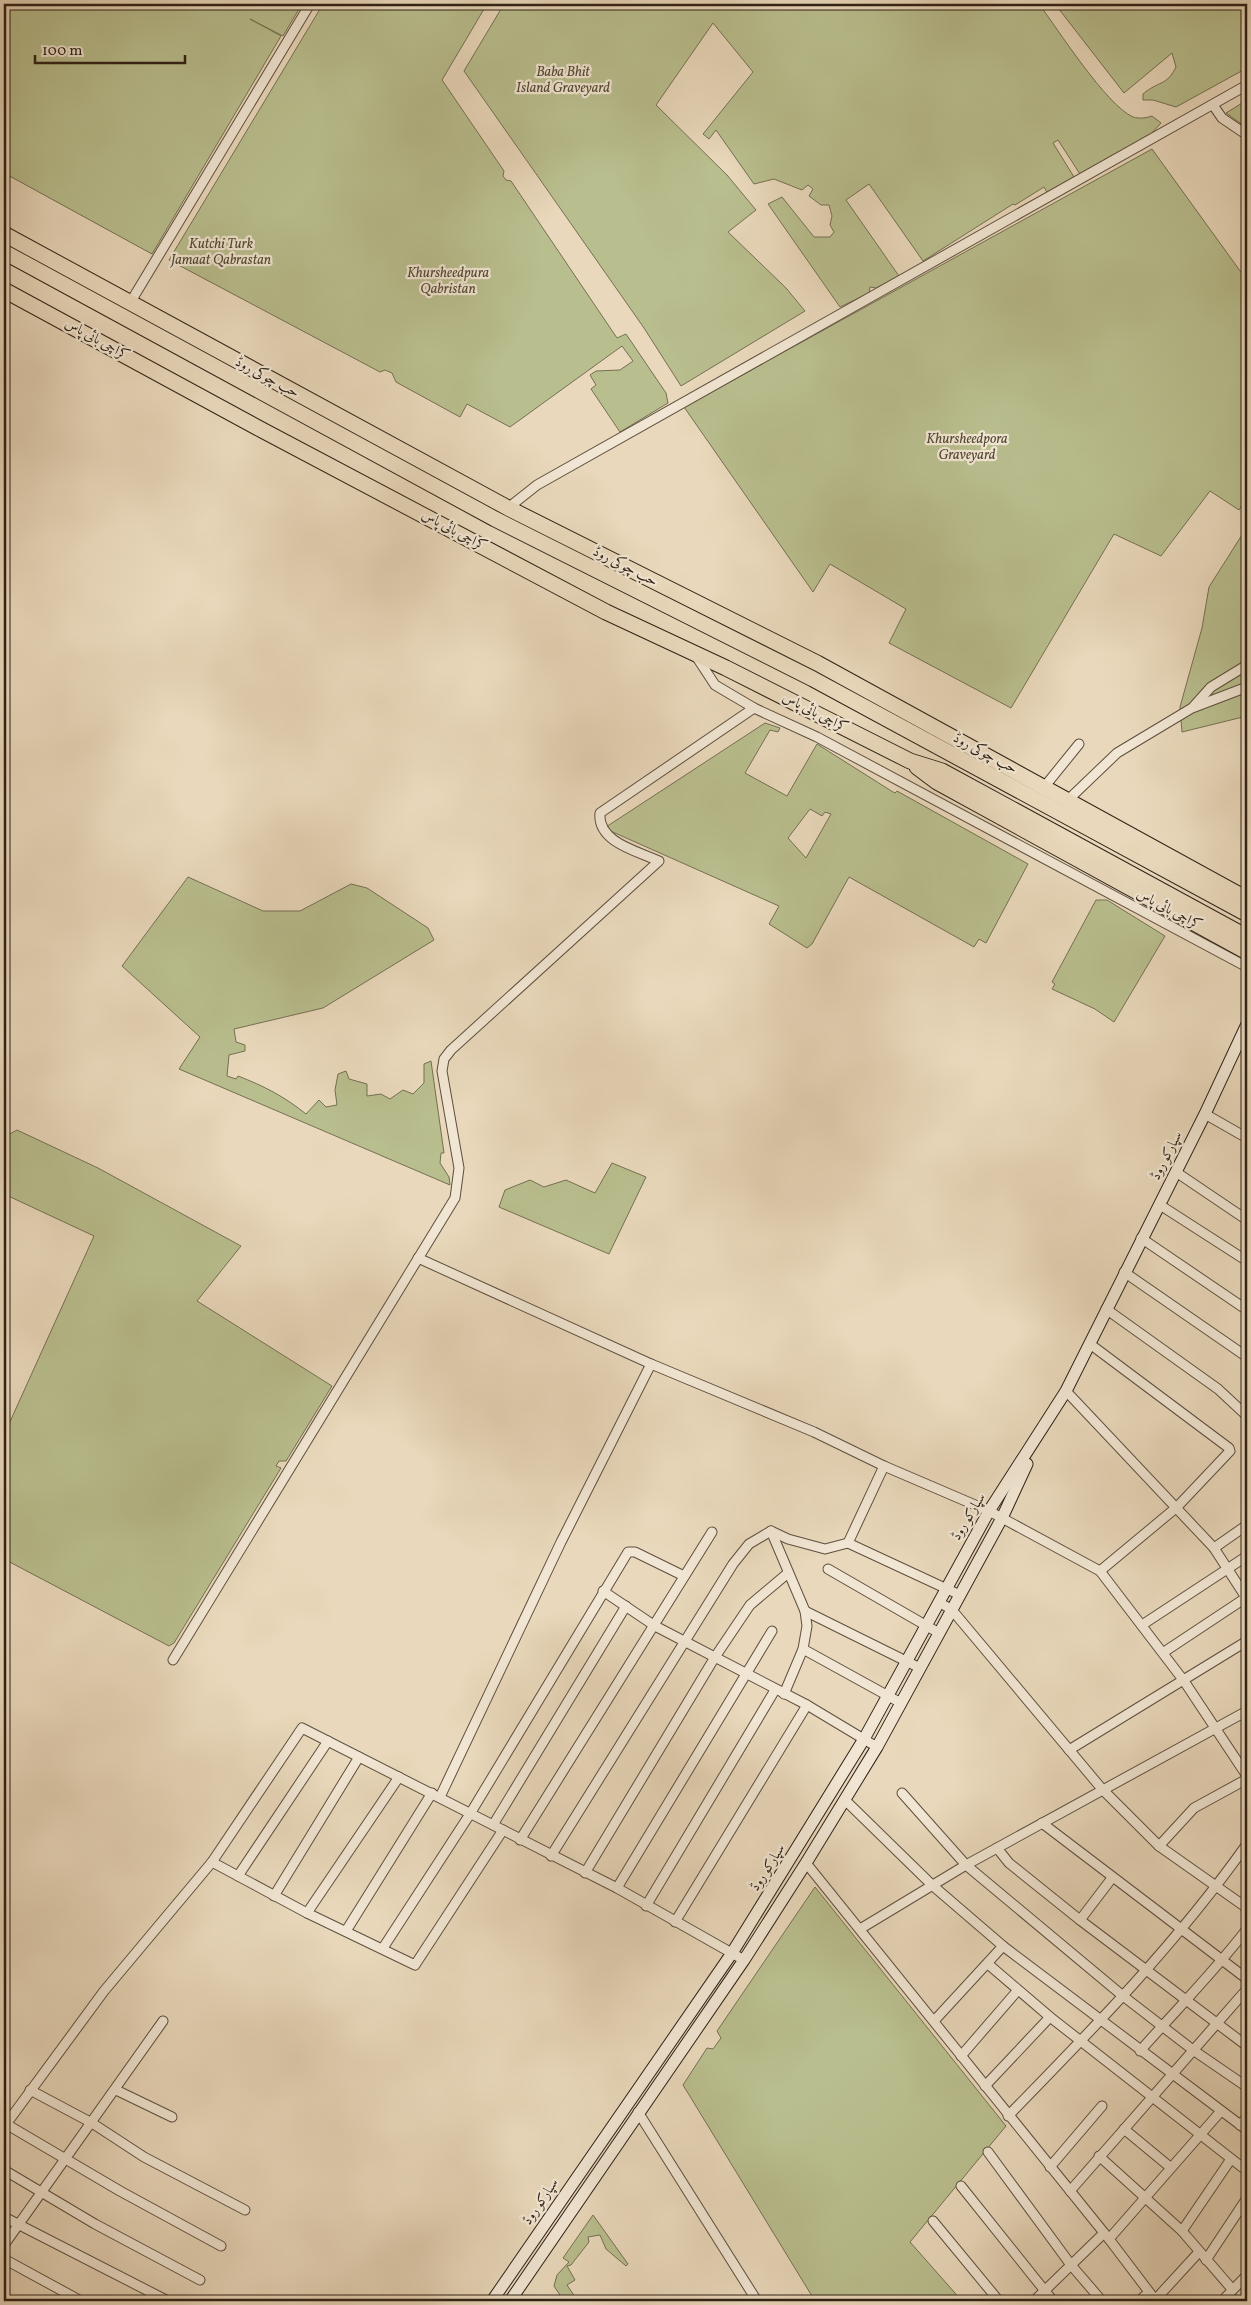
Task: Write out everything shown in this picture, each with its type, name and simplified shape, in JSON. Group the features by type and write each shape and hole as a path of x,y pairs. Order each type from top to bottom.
{"highway":[{"name":"حب چوکی روڈ","path":"4,234 508,508 812,660 1069,799 1247,899"},
{"path":"4,252 495,519 822,683 1247,914"},
{"name":"کراچی بائی پاس","path":"4,290 262,430 606,612 910,761 942,771 991,805 1247,952"},
{"name":"کراچی بائی پاس","path":"991,805 1247,937"}],"street":[{"path":"130,303 310,4"},
{"path":"508,508 537,485 1247,85"},
{"path":"1213,105 1222,118 1247,135"},
{"path":"695,654 716,685 754,708 817,737 1247,967"},
{"path":"1192,708 1211,688 1247,665"},
{"path":"1069,799 1117,754 1192,708 1247,687"},
{"path":"173,1660 455,1198 458,1168 442,1071 444,1059 451,1050 659,861 608,836 599,823 600,812 754,708"},
{"path":"1045,786 1079,744"},
{"name":"سپارکو روڈ","path":"492,2301 732,1953 864,1739 925,1625 989,1512 1042,1433 1066,1391 1141,1238 1205,1114 1247,1024"},
{"path":"1205,1114 1247,1138"},
{"path":"1176,1172 1247,1220"},
{"path":"1160,1204 1247,1261"},
{"path":"1141,1238 1247,1310"},
{"path":"418,1258 651,1364 814,1432 884,1466 989,1512 1100,1571 1184,1680 1247,1777 1194,1808 1159,1846"},
{"path":"1124,1272 1247,1357"},
{"path":"1106,1309 1218,1389 1247,1416"},
{"path":"1090,1344 1229,1448 1229,1454 1177,1507 1100,1571"},
{"path":"346,1931 436,1795 651,1364"},
{"path":"1066,1391 1214,1548 1247,1598 1164,1652"},
{"name":"سپارکو روڈ","path":"510,2301 744,1960 845,1800 901,1704 1002,1518 1042,1433"},
{"path":"848,1543 884,1466"},
{"path":"1214,1548 1247,1525"},
{"path":"771,1531 788,1539 825,1549 848,1543 960,1595"},
{"path":"646,1906 779,1692 803,1649 807,1626 805,1611 771,1531"},
{"path":"551,1856 733,1564 750,1544 771,1531"},
{"path":"520,1840 712,1532"},
{"path":"383,1948 470,1814 628,1552 632,1550 684,1576"},
{"path":"1142,1625 1247,1556"},
{"path":"828,1569 939,1633"},
{"path":"585,1873 715,1657 750,1605 788,1573"},
{"path":"603,1591 655,1626 807,1705 877,1747"},
{"path":"939,1602 952,1610 1102,1789 1159,1846 1216,1888 1247,1908"},
{"path":"493,1825 626,1606"},
{"path":"805,1611 920,1668"},
{"path":"616,1888 772,1631"},
{"path":"1069,1750 1247,1641"},
{"path":"803,1649 901,1704"},
{"path":"674,1922 807,1705"},
{"path":"860,1928 966,1865 1247,1711"},
{"path":"221,2246 5,2125 104,1991 212,1862 302,1728 616,1888 744,1960"},
{"path":"238,1876 328,1741"},
{"path":"274,1896 359,1756"},
{"path":"308,1913 399,1777"},
{"path":"902,1793 966,1865 1123,1996 1193,2050 1247,2088"},
{"path":"845,1800 932,1885 1003,1946 1140,2051 1244,2127 1247,2117"},
{"path":"1042,1823 1247,1979"},
{"path":"212,1862 274,1896 383,1948 411,1965 418,1963 503,1830"},
{"path":"1008,2116 1101,2021 1182,1930 1216,1888 1247,1844"},
{"path":"998,1848 1009,1863 1080,1920 1247,2046"},
{"path":"806,1862 1008,2116 1107,2236 1155,2301 1199,2252"},
{"path":"1080,1920 1112,1878"},
{"path":"1140,2051 1223,1961 1247,1929"},
{"path":"934,2022 1003,1946"},
{"path":"988,1964 1050,2017 1082,2040 1152,2098 1247,2171"},
{"path":"1070,2191 1247,1989"},
{"path":"961,2056 1018,1990"},
{"path":"985,2086 1050,2017"},
{"path":"4,2245 65,2157 116,2090 163,2021"},
{"path":"30,2090 92,2123 144,2157 246,2210"},
{"path":"116,2090 172,2117"},
{"path":"1050,2167 1102,2106"},
{"path":"1034,2301 1071,2265 1107,2236 1221,2110"},
{"path":"638,2112 756,2301"},
{"path":"1124,2129 1170,2167"},
{"path":"988,2152 1071,2265 1102,2301"},
{"path":"1099,2156 1182,2231 1232,2290"},
{"path":"1182,2231 1231,2159"},
{"path":"4,2170 95,2224 200,2280"},
{"path":"960,2186 1053,2301"},
{"path":"1206,2260 1247,2198"},
{"path":"4,2217 168,2301"},
{"path":"933,2221 999,2301"},
{"path":"4,2259 81,2301"},
{"path":"1222,2301 1246,2279"},
{"path":"1139,2301 1149,2292"}],"green space":[{"path":"4,4 302,4 283,36 250,19 281,36 152,254 4,173"},
{"path":"323,4 487,4 442,80 504,171 503,176 506,180 511,181 617,338 626,334 666,393 668,403 620,432 591,389 596,385 590,375 596,371 620,370 633,361 622,346 510,427 467,404 460,417 396,382 392,373 385,370 380,372 169,260"},
{"name":"Baba Bhit Island Graveyard","path":"504,4 1039,4 1109,98 1133,117 1143,118 1152,116 1161,123 1151,134 1080,174 1058,140 1053,143 1074,177 1048,194 1044,187 1015,205 1013,204 923,261 869,184 846,200 899,276 876,288 870,287 869,293 840,307 768,204 782,197 814,237 830,237 834,232 830,225 832,216 829,205 821,205 809,196 813,189 808,185 802,190 774,179 754,184 716,130 709,139 703,134 753,72 713,23 656,105 727,175 756,210 728,232 786,288 805,311 681,386 644,328 464,71"},
{"path":"1055,4 1247,4 1247,68 1176,107 1153,100 1143,100 1143,94 1166,80 1173,73 1176,67 1172,53 1124,93"},
{"path":"1247,100 1247,128 1226,113"},
{"name":"Khursheedpora Graveyard","path":"1152,149 1243,275 1247,272 1247,497 1239,510 1210,491 1161,556 1114,534 1011,708 889,643 906,609 830,564 813,592 684,407"},
{"path":"1247,527 1247,716 1182,732 1180,707 1202,628 1209,587"},
{"path":"765,723 780,728 778,732 770,730 745,773 787,796 817,744 893,792 897,791 1028,864 986,943 979,939 974,947 849,877 812,944 807,948 769,924 779,906 606,829 606,827","holes":["810,809 822,816 825,812 831,814 806,858 788,838"]},
{"path":"188,877 263,911 300,911 351,884 367,888 428,928 434,940 323,1008 234,1029 236,1042 245,1045 245,1051 229,1055 227,1076 236,1079 238,1076 265,1088 290,1102 306,1114 319,1100 326,1107 337,1105 335,1090 338,1074 346,1071 349,1079 367,1084 367,1096 381,1094 390,1099 403,1090 413,1094 424,1083 424,1064 431,1061 444,1153 441,1153 440,1163 449,1177 450,1185 179,1069 200,1037 122,966"},
{"path":"1096,900 1107,900 1165,936 1114,1022 1095,1009 1052,989 1055,984 1052,982"},
{"path":"17,1130 98,1168 241,1246 197,1301 332,1386 286,1461 279,1461 276,1466 281,1468 174,1643 169,1646 4,1559 4,1435 94,1236 4,1194 4,1137"},
{"path":"612,1163 646,1177 609,1254 499,1207 505,1190 530,1180 544,1187 566,1180 595,1193"},
{"path":"815,1887 1006,2126 910,2242 962,2301 815,2301 683,2085 707,2048 713,2049 721,2038 717,2031"},
{"path":"593,2215 628,2264 626,2266 606,2249 600,2235 588,2237 589,2242 571,2265 567,2266 575,2280 567,2285 575,2297 564,2301 554,2286 557,2275 569,2262 563,2258"}],"park label":[{"name":"Kutchi Turk Jamaat Qabrastan","path":"221,252"},
{"name":"Khursheedpura Qabristan","path":"448,282"}]}
